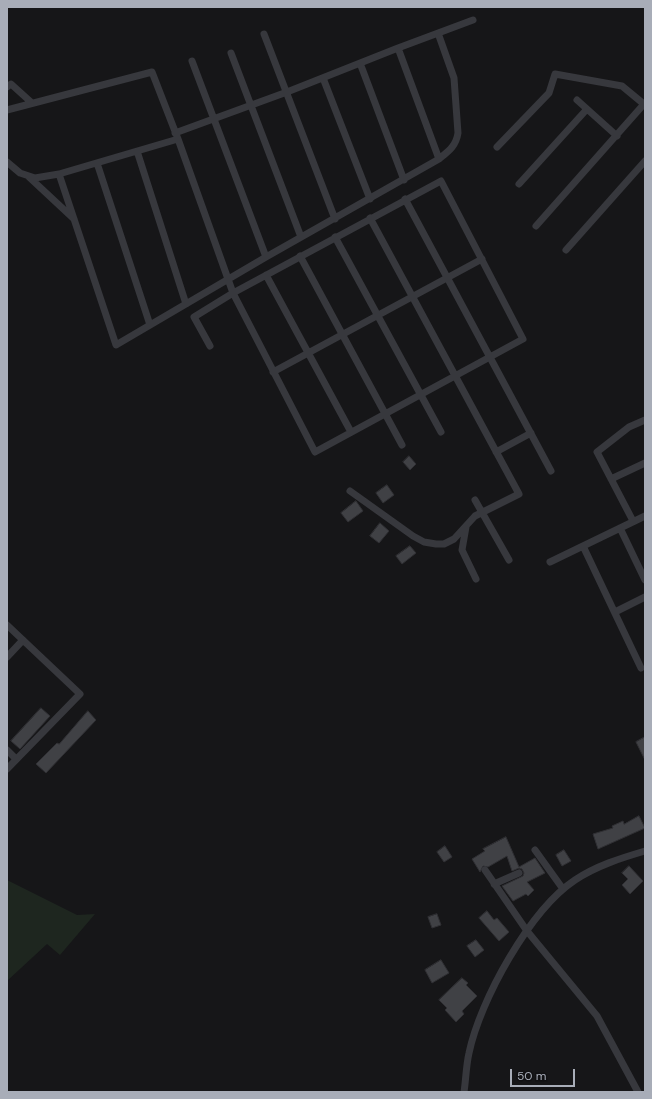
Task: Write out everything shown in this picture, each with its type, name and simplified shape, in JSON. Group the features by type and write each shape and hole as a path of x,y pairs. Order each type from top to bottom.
{"street":[{"path":"7,162 20,173 35,178 60,174 137,151 177,136 214,118 287,92 473,20"},
{"path":"60,174 116,345 266,257 404,180 439,159 456,144 458,133 454,78 438,33"},
{"path":"264,34 335,219"},
{"path":"398,48 439,159"},
{"path":"231,53 301,237"},
{"path":"192,61 266,257"},
{"path":"360,64 404,180"},
{"path":"7,110 150,72 154,74 233,293 315,452 524,339 441,181 300,256 233,293 194,317 210,346"},
{"path":"498,147 549,93 555,74 622,86 645,104 536,226"},
{"path":"323,78 370,199"},
{"path":"7,87 11,84 32,103"},
{"path":"577,100 617,136"},
{"path":"519,184 587,109"},
{"path":"137,151 186,304"},
{"path":"566,250 645,162"},
{"path":"97,163 150,325"},
{"path":"27,175 75,220"},
{"path":"406,199 551,471"},
{"path":"350,491 424,542 436,544 444,544 454,539 475,516 519,494 370,218"},
{"path":"335,237 441,432"},
{"path":"300,256 402,444"},
{"path":"273,372 482,259"},
{"path":"266,275 351,432"},
{"path":"633,521 598,452 628,427 645,420"},
{"path":"496,452 531,433"},
{"path":"611,479 645,463"},
{"path":"475,500 509,560"},
{"path":"550,562 645,516"},
{"path":"467,525 462,550 476,579"},
{"path":"620,528 645,580"},
{"path":"583,546 641,668"},
{"path":"615,612 645,597"},
{"path":"7,625 80,694 7,769"},
{"path":"7,657 23,640"},
{"path":"7,750 16,759"},
{"path":"534,850 563,889"},
{"path":"464,1092 469,1052 481,1017 513,952 527,931 563,889 575,880 595,869 645,851"},
{"path":"484,870 527,931 597,1016 638,1092"},
{"path":"494,884 519,873"}],"shaded area":[{"path":"7,880 77,915 95,914 60,955 47,944 7,981"}],"building":[{"path":"409,456 416,464 410,470 403,462"},
{"path":"387,485 394,495 383,503 376,493"},
{"path":"356,501 363,511 348,522 341,513"},
{"path":"380,523 389,531 379,543 370,536"},
{"path":"410,546 416,553 402,564 396,556"},
{"path":"41,708 50,716 20,749 11,741"},
{"path":"88,711 96,720 46,773 36,764 57,743 59,744"},
{"path":"645,737 645,760 636,742"},
{"path":"639,816 645,828 598,849 593,834 613,828 612,826 623,821 624,824"},
{"path":"506,837 519,867 535,858 545,873 527,882 534,890 528,896 526,894 513,901 502,886 523,876 524,873 522,869 519,868 512,871 507,856 488,867 483,866 480,872 472,859 485,851 483,849"},
{"path":"445,846 452,857 444,862 437,852"},
{"path":"564,850 571,861 562,866 556,855"},
{"path":"629,866 643,881 630,894 622,885 628,879 622,873"},
{"path":"487,911 494,920 497,918 509,932 499,941 479,918"},
{"path":"437,914 441,925 432,928 428,917"},
{"path":"476,940 484,950 475,957 467,946"},
{"path":"441,960 449,973 432,983 425,970"},
{"path":"462,978 468,983 466,985 477,996 462,1011 464,1014 456,1022 445,1010 447,1008 439,1000"}]}
